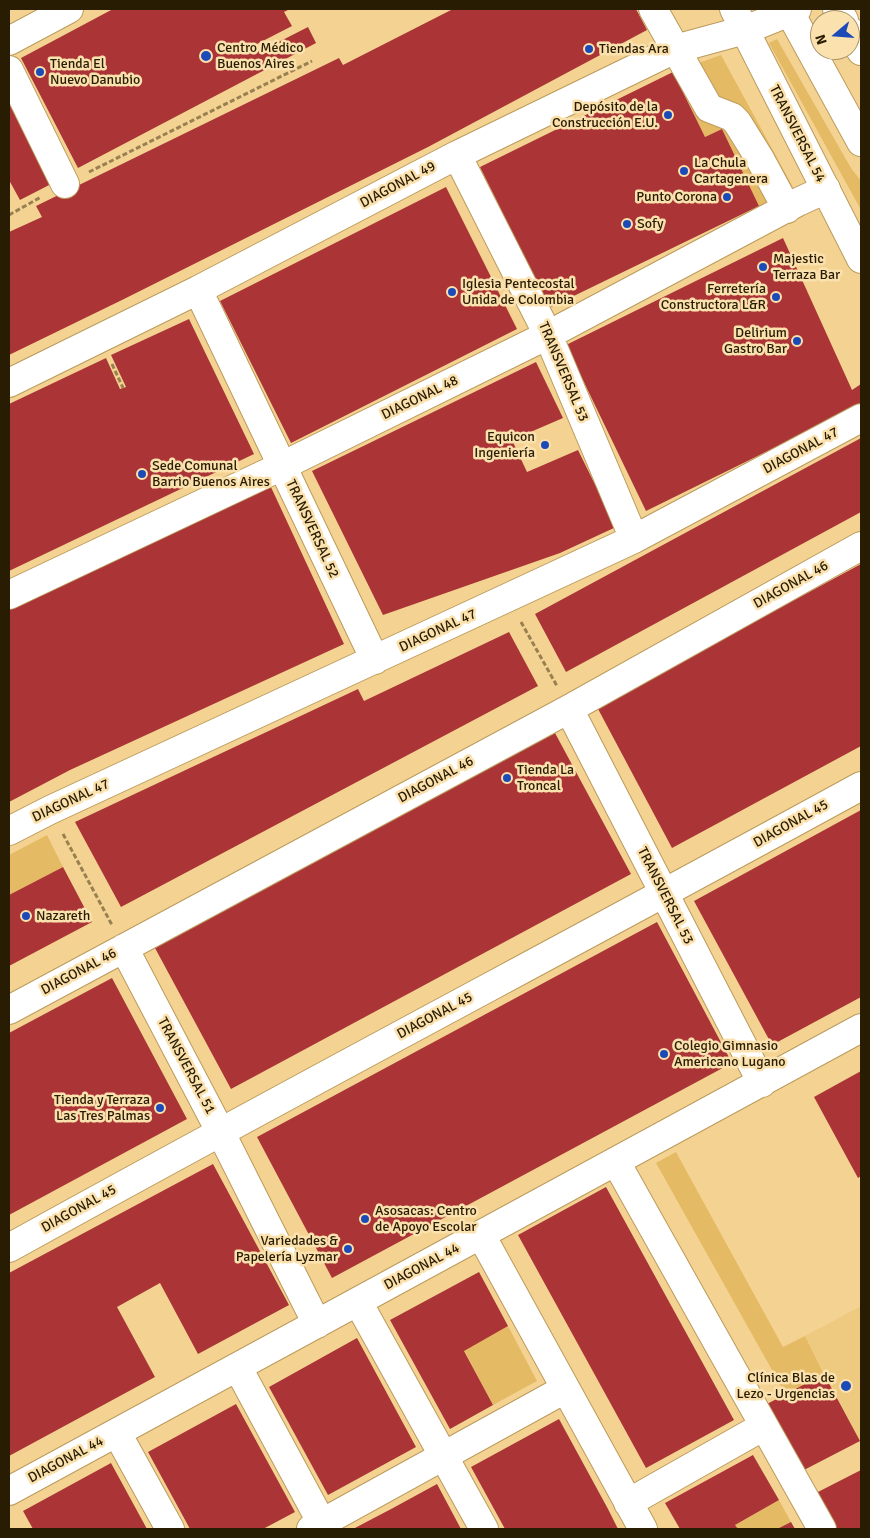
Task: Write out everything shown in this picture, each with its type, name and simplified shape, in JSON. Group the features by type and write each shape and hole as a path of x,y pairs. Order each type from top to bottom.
{"street":[{"path":"9,42 69,9"},
{"path":"653,9 709,108 737,122 760,159 787,209"},
{"path":"791,10 861,142"},
{"name":"DIAGONAL 49","path":"9,383 198,290 457,155 674,48 739,19 791,10"},
{"name":"TRANSVERSAL 54","path":"739,19 861,259"},
{"path":"9,70 65,184"},
{"name":"TRANSVERSAL 53","path":"457,155 548,335 634,539"},
{"name":"DIAGONAL 48","path":"9,595 282,466 548,335 826,189"},
{"name":"TRANSVERSAL 52","path":"198,290 374,660"},
{"name":"DIAGONAL 47","path":"9,831 50,810 634,539 861,418"},
{"name":"DIAGONAL 46","path":"9,1010 569,708 861,546"},
{"name":"TRANSVERSAL 53","path":"569,708 762,1082"},
{"name":"DIAGONAL 45","path":"9,1248 220,1131 664,894 861,786"},
{"name":"TRANSVERSAL 51","path":"124,948 220,1131 317,1324"},
{"name":"DIAGONAL 44","path":"9,1491 861,1028"},
{"path":"616,1162 822,1529"},
{"path":"480,1235 643,1529"},
{"path":"358,1302 484,1529"},
{"path":"238,1368 319,1527 566,1389"},
{"path":"628,1503 764,1426"},
{"path":"117,1432 170,1529"}],"path":[{"path":"9,215 65,184 312,61"},
{"path":"507,598 569,708"},
{"path":"50,810 124,948"}],"shaded area":[{"path":"777,39 851,168 861,181 861,210 769,43"},
{"path":"721,55 793,187 759,206 722,129 705,137 673,72"},
{"path":"47,835 63,867 9,895 9,855"},
{"path":"676,1152 783,1347 805,1336 824,1374 786,1395 656,1163"},
{"name":"Clínica Blas de Lezo - Urgencias","path":"861,1306 861,1443 805,1336"},
{"path":"508,1326 537,1381 493,1405 464,1350"},
{"path":"779,1500 791,1522 777,1529 738,1529 735,1525"}],"building":[{"path":"113,9 290,9 284,12 292,26 255,45 259,52 308,27 316,43 78,168 21,58"},
{"path":"453,9 636,9 647,30 428,147 9,355 9,232 42,217 36,206 339,58 343,65"},
{"path":"673,72 705,137 722,129 759,206 549,308 480,167"},
{"path":"9,92 55,182 20,200 9,180"},
{"path":"446,187 517,329 291,443 220,301"},
{"path":"783,238 852,390 861,384 861,405 646,511 566,345"},
{"path":"189,319 254,454 9,571 9,404 106,358 120,389 126,387 111,355"},
{"path":"536,362 563,418 512,440 527,472 578,450 616,527 560,553 383,615 312,471"},
{"path":"861,438 861,512 566,672 535,614"},
{"path":"270,485 344,644 70,770 9,802 9,608"},
{"path":"861,564 861,746 672,848 597,707"},
{"path":"509,632 538,686 121,907 75,822 358,689 364,701"},
{"path":"555,733 631,874 231,1089 155,948"},
{"path":"861,810 861,997 772,1045 694,901"},
{"path":"63,867 92,922 9,966 9,895"},
{"path":"657,922 732,1063 332,1278 257,1137"},
{"path":"112,978 187,1119 9,1215 9,1033"},
{"path":"861,1071 861,1176 858,1178 814,1097"},
{"path":"213,1164 289,1305 198,1354 160,1283 117,1307 155,1377 9,1456 9,1273"},
{"path":"606,1187 734,1420 646,1468 518,1235"},
{"path":"479,1272 508,1326 464,1351 493,1405 450,1429 390,1320"},
{"path":"357,1338 416,1447 328,1495 269,1387"},
{"path":"824,1374 860,1441 804,1470 767,1404"},
{"path":"236,1404 295,1512 263,1529 190,1529 148,1452"},
{"path":"559,1419 618,1529 505,1529 471,1467"},
{"path":"753,1455 779,1500 735,1525 738,1529 680,1529 665,1503"},
{"path":"111,1463 147,1529 33,1529 23,1511"},
{"path":"861,1470 861,1529 836,1529 816,1493"},
{"path":"437,1484 461,1529 353,1529 393,1508"},
{"path":"791,1522 795,1529 777,1529"}],"place":[{"name":"Tiendas Ara","path":"589,49"},
{"name":"Centro Médico Buenos Aires","path":"206,56"},
{"name":"Tienda El Nuevo Danubio","path":"40,72"},
{"name":"Depósito de la Construcción E.U.","path":"668,115"},
{"name":"La Chula Cartagenera","path":"684,171"},
{"name":"Punto Corona","path":"727,197"},
{"name":"Sofy","path":"627,224"},
{"name":"Majestic Terraza Bar","path":"763,267"},
{"name":"Iglesia Pentecostal Unida de Colombia","path":"452,292"},
{"name":"Ferretería Constructora L&R","path":"776,297"},
{"name":"Delirium Gastro Bar","path":"797,341"},
{"name":"Equicon Ingeniería","path":"545,445"},
{"name":"Sede Comunal Barrio Buenos Aires","path":"142,474"},
{"name":"Tienda La Troncal","path":"507,778"},
{"name":"Nazareth","path":"26,916"},
{"name":"Colegio Gimnasio Americano Lugano","path":"664,1054"},
{"name":"Tienda y Terraza Las Tres Palmas","path":"160,1108"},
{"name":"Asosacas: Centro de Apoyo Escolar","path":"365,1219"},
{"name":"Variedades & Papelería Lyzmar","path":"348,1249"},
{"name":"Clínica Blas de Lezo - Urgencias","path":"846,1386"}]}
